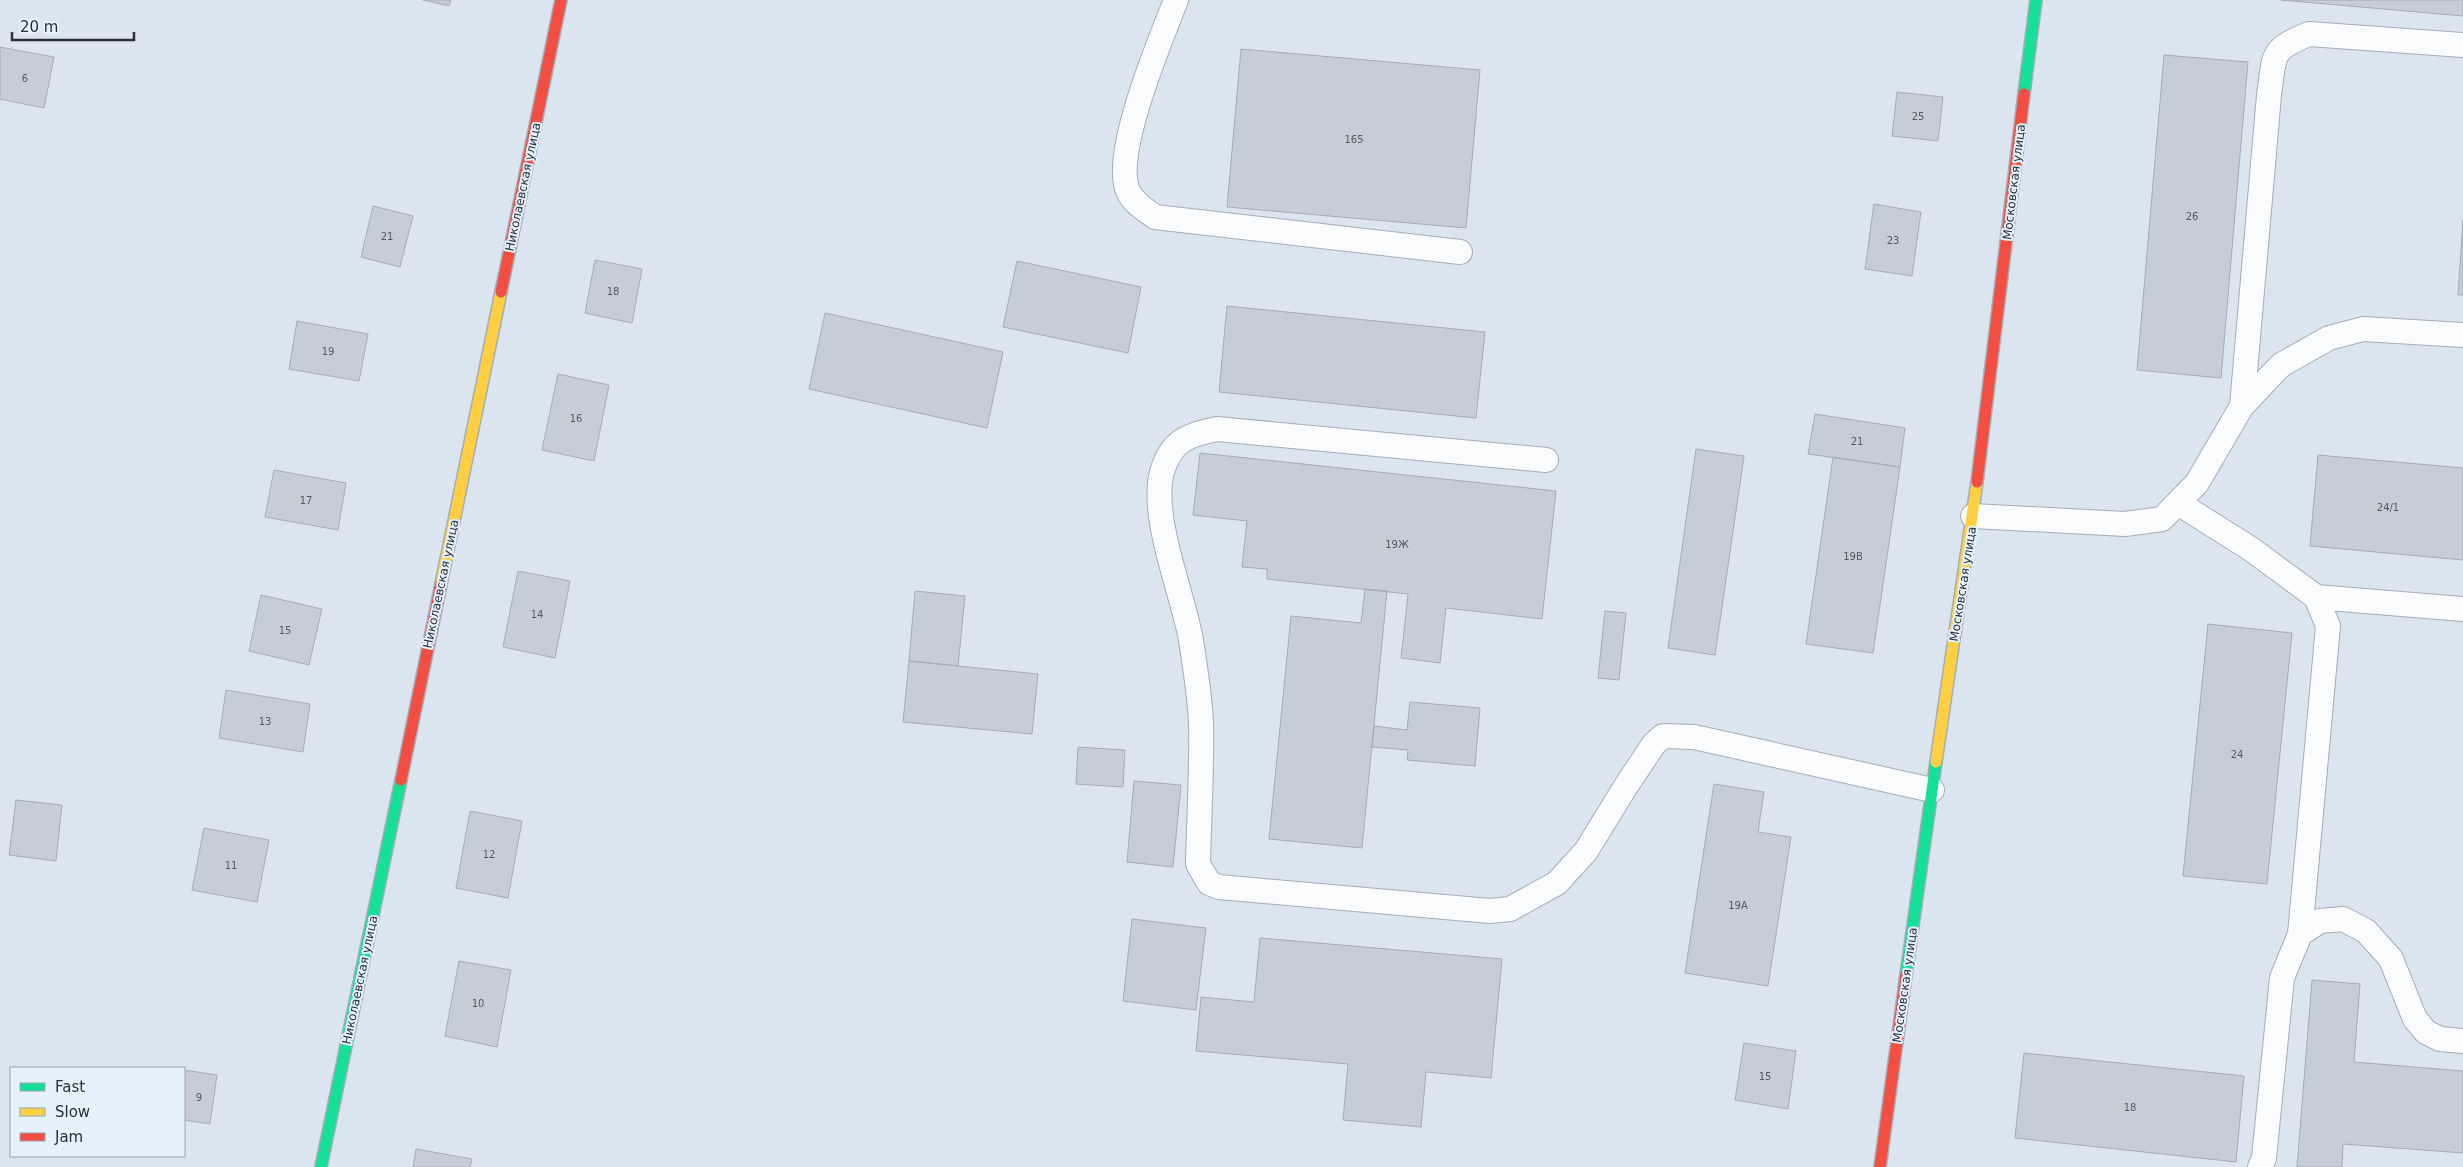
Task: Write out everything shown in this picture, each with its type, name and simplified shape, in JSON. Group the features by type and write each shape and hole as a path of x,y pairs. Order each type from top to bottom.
{"street":[{"name":"Николаевская улица","path":"321,1167 561,0"},
{"name":"Московская улица","path":"1880,1167 1932,790 1973,516 2036,0"}],"lane":[{"path":"1176,0 1146,77 1129,137 1126,172 1128,190 1136,202 1155,217 1460,252"},
{"path":"2242,406 2269,95 2275,55 2286,43 2309,34 2463,45"},
{"path":"1973,516 2125,524 2162,519 2197,483 2242,406 2281,364 2329,338 2363,330 2463,335"},
{"path":"1546,460 1217,429 1189,435 1169,452 1161,474 1160,508 1171,563 1192,647 1201,721 1198,864 1209,883 1219,887 1490,911 1510,909 1557,883 1586,851 1654,744 1663,736 1694,736 1932,790"},
{"path":"2178,503 2251,549 2316,598 2328,626 2300,934 2282,978 2264,1158 2260,1167"},
{"path":"2316,598 2463,609"},
{"path":"2300,934 2320,921 2343,919 2366,931 2391,958 2415,1019 2426,1032 2440,1039 2463,1040"}],"building":[{"path":"423,0 451,0 449,6"},
{"path":"2281,0 2463,0 2463,16"},
{"path":"0,47 54,57 44,108 0,99"},
{"path":"1241,49 1480,70 1466,228 1227,207"},
{"path":"2164,55 2248,62 2221,378 2137,370"},
{"path":"1897,92 1943,97 1938,141 1892,136"},
{"path":"1874,204 1921,212 1912,276 1865,269"},
{"path":"373,206 413,216 400,267 361,257"},
{"path":"2463,220 2463,295 2458,295"},
{"path":"595,260 642,269 632,323 585,313"},
{"path":"1017,261 1141,287 1128,353 1003,327"},
{"path":"1227,306 1485,332 1476,418 1219,392"},
{"path":"825,313 1003,352 987,428 809,389"},
{"path":"297,321 368,334 359,381 289,369"},
{"path":"558,374 609,385 594,461 542,450"},
{"path":"1815,414 1905,428 1900,467 1808,454"},
{"path":"1696,449 1744,456 1715,655 1668,648"},
{"path":"1200,453 1556,491 1542,619 1446,608 1440,663 1401,658 1408,594 1267,579 1267,569 1242,567 1247,521 1193,515"},
{"path":"2318,455 2463,468 2463,560 2310,546"},
{"path":"1833,457 1900,467 1873,653 1806,644"},
{"path":"274,470 346,483 338,530 265,517"},
{"path":"518,571 570,581 555,658 503,647"},
{"path":"1365,589 1387,591 1362,848 1269,839 1291,616 1361,623"},
{"path":"915,591 965,596 958,666 909,661"},
{"path":"261,595 322,609 309,665 249,651"},
{"path":"1605,611 1626,613 1619,680 1598,678"},
{"path":"2208,624 2292,633 2267,884 2183,876"},
{"path":"909,661 1038,674 1032,734 903,722"},
{"path":"226,690 310,704 303,752 219,738"},
{"path":"1410,702 1480,708 1475,766 1407,760 1408,750 1372,747 1374,726 1407,730"},
{"path":"1078,747 1125,750 1123,787 1076,784"},
{"path":"1134,781 1181,785 1173,867 1127,862"},
{"path":"1714,784 1764,792 1758,832 1791,837 1768,986 1685,973"},
{"path":"16,800 62,805 56,861 9,855"},
{"path":"470,811 522,821 508,898 456,888"},
{"path":"204,828 269,840 257,902 192,890"},
{"path":"1132,919 1206,928 1196,1010 1123,1001"},
{"path":"1260,938 1502,959 1491,1078 1426,1072 1421,1127 1343,1120 1348,1064 1196,1051 1201,997 1254,1002"},
{"path":"459,961 511,970 497,1047 445,1036"},
{"path":"2312,980 2360,984 2354,1062 2463,1071 2463,1153 2343,1144 2342,1167 2297,1167"},
{"path":"1744,1043 1796,1051 1788,1109 1735,1100"},
{"path":"2024,1053 2244,1076 2236,1162 2015,1138"},
{"path":"185,1070 217,1075 210,1124 185,1120"},
{"path":"416,1149 472,1159 470,1167 413,1167"}],"traffic: fast":[{"path":"2024,94 2036,0"},
{"path":"1906,975 1936,762"},
{"path":"321,1167 401,780"}],"traffic: slow":[{"path":"441,584 501,292"},
{"path":"1936,762 1977,482"}],"traffic: jam":[{"path":"501,292 561,0"},
{"path":"1977,482 2024,94"},
{"path":"401,780 441,584"},
{"path":"1880,1167 1906,975"}]}
